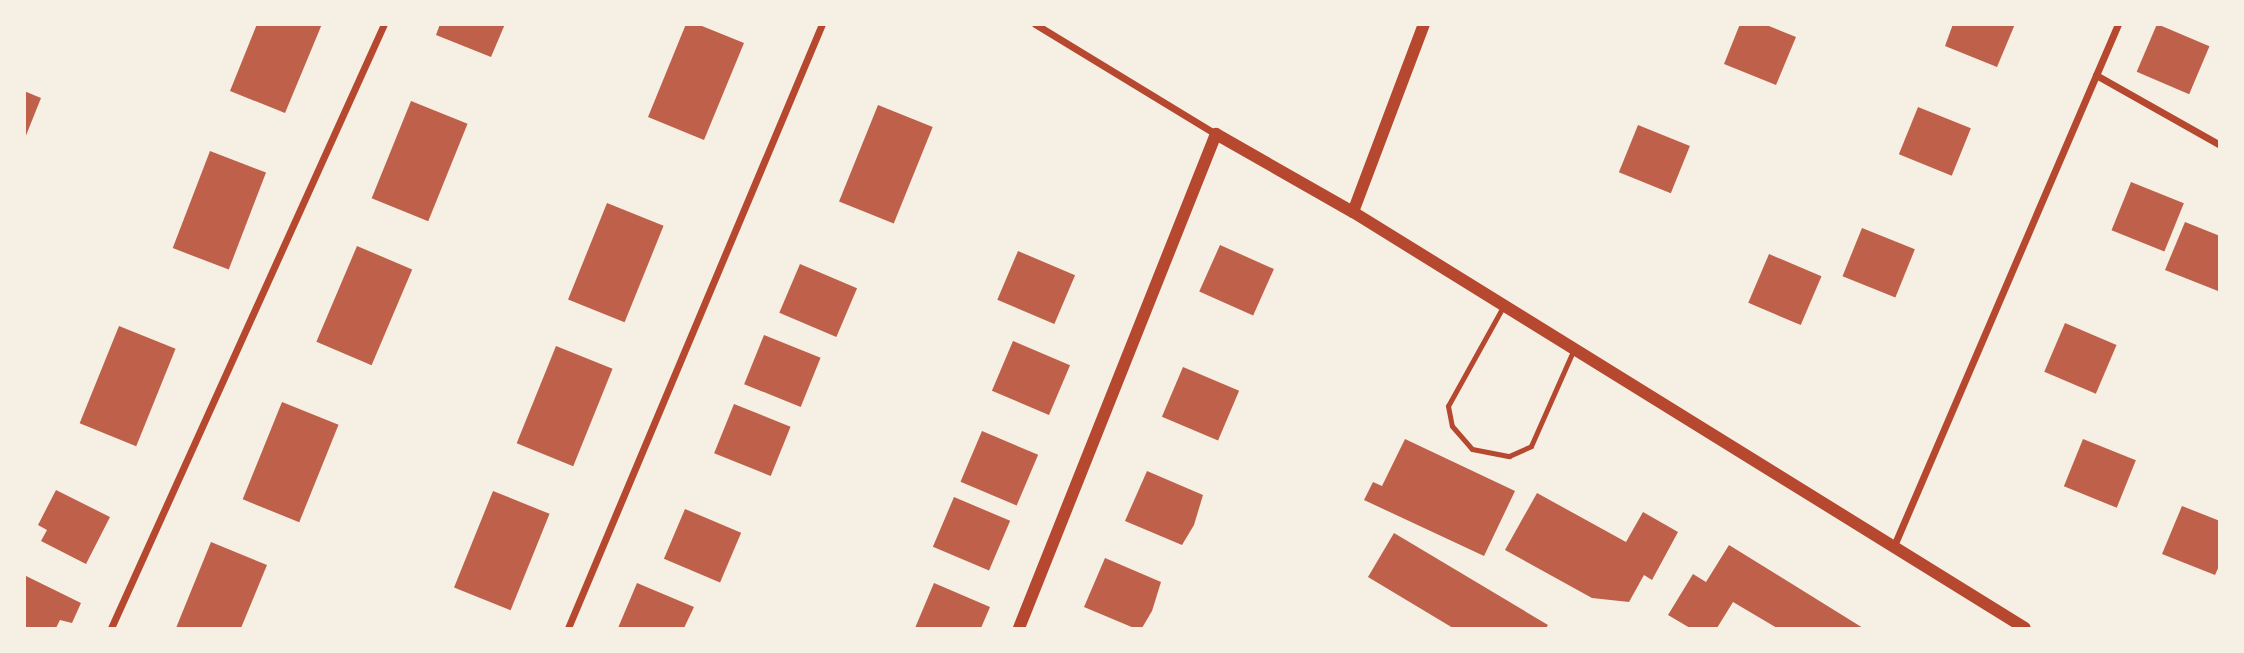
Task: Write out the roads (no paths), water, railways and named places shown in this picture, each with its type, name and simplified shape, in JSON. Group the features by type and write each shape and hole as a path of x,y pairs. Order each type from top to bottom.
{"street":[{"path":"111,628 384,24"},
{"path":"568,628 822,24"},
{"path":"1035,24 1216,134 1353,212 1893,549 2025,628"},
{"path":"1353,212 1424,24"},
{"path":"1893,549 2118,24"},
{"path":"2096,75 2220,145"},
{"path":"1018,628 1216,134"}],"lane":[{"path":"1504,305 1448,406 1452,426 1472,449 1509,456 1531,446 1574,349"}]}
